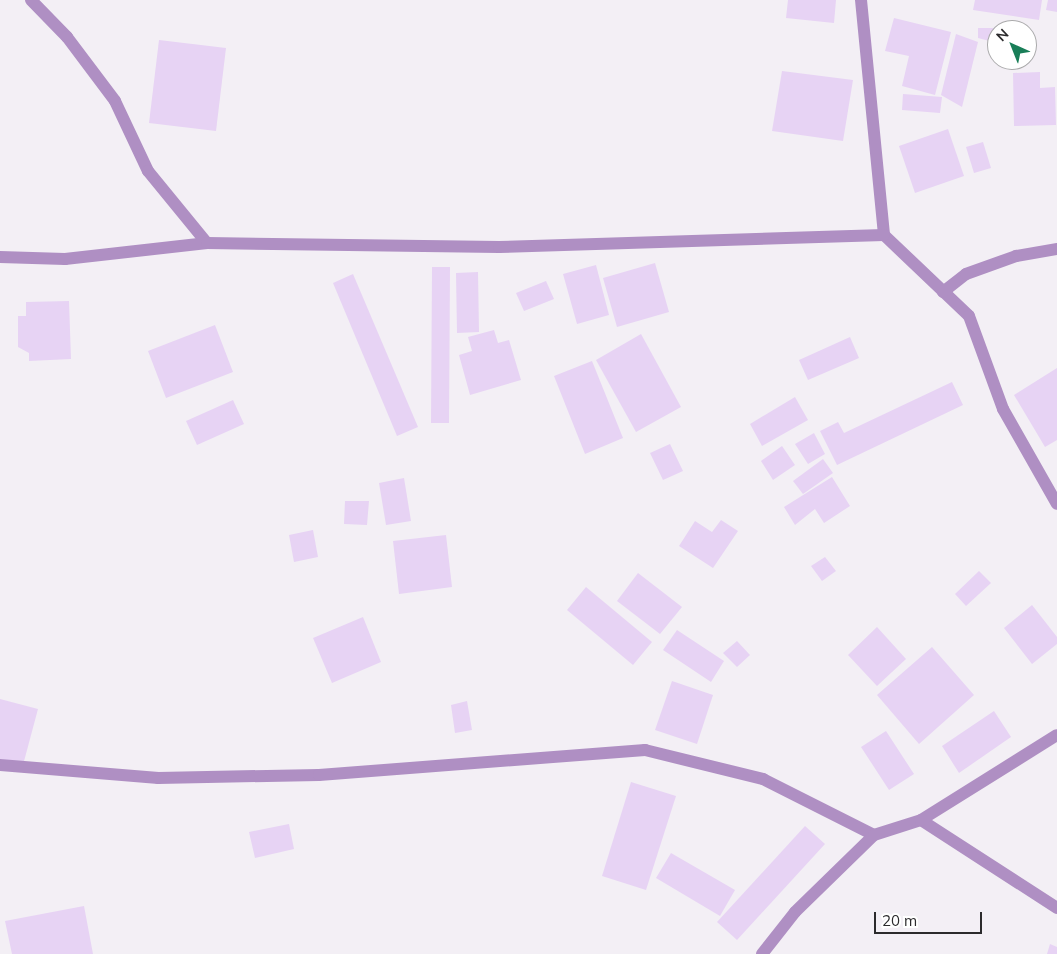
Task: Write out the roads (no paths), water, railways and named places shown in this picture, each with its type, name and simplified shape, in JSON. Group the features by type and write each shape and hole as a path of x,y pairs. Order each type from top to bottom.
{"street":[{"path":"31,0 67,37 114,101 148,171 207,243"},
{"path":"861,0 884,235 969,316 1003,409 1057,504"},
{"path":"0,257 66,260 207,243 499,247 884,235"},
{"path":"944,292 966,274 1016,256 1057,249"},
{"path":"762,954 795,912 874,835 921,820 1057,735"},
{"path":"0,765 158,778 309,775 644,750 763,779 874,835"},
{"path":"921,820 1057,908"}]}
